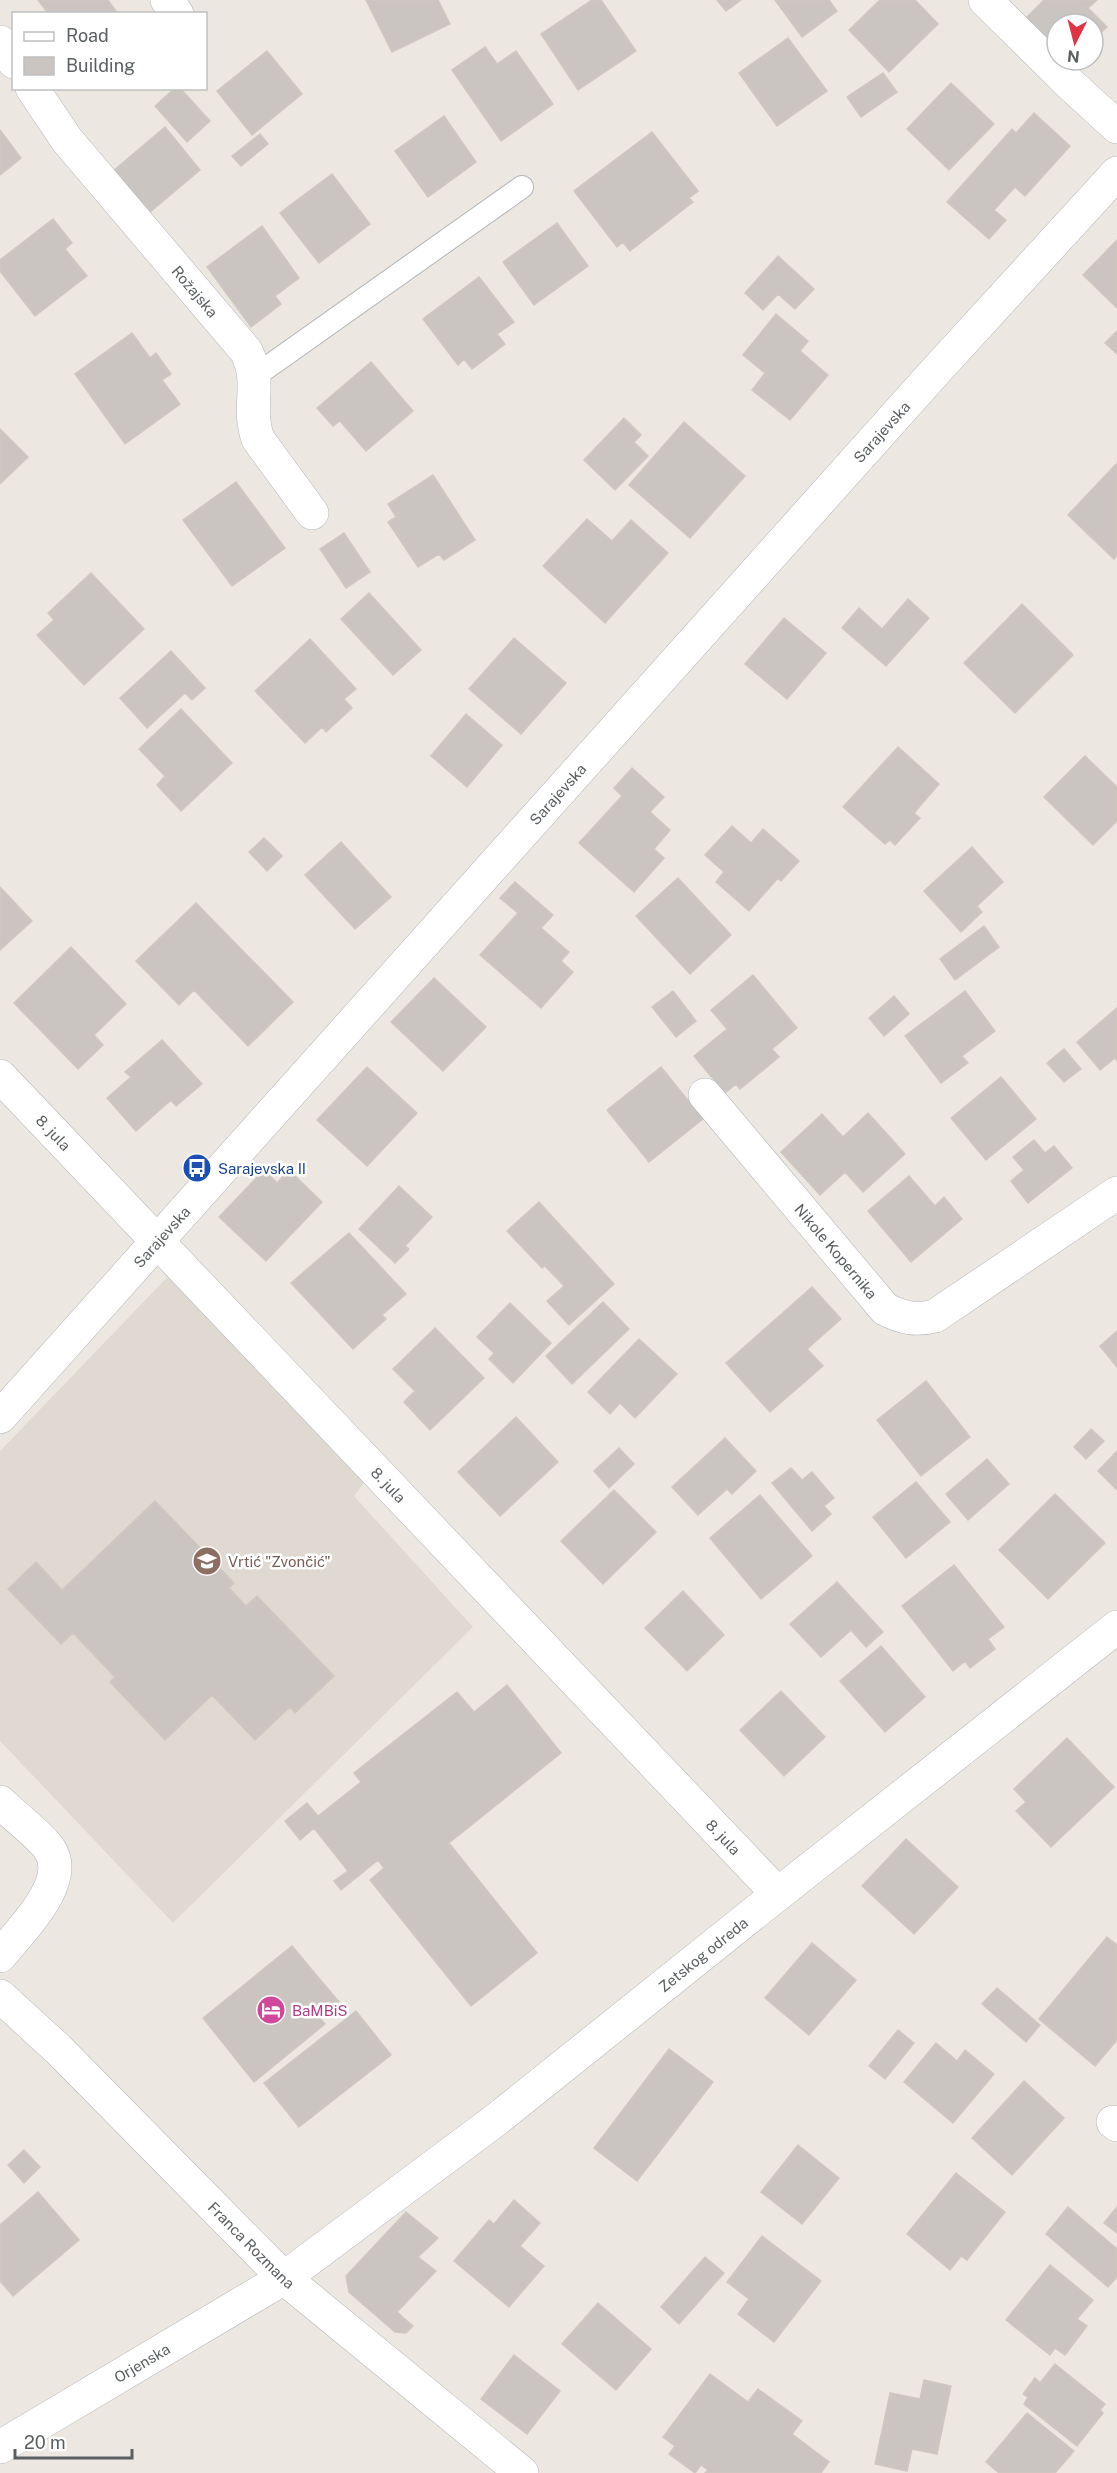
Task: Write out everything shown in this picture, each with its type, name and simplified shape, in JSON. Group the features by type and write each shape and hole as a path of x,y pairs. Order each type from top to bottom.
{"street":[{"path":"985,0 1117,127"},
{"path":"0,42 12,59"},
{"name":"Rožajska","path":"33,90 67,140 246,351 255,376 252,407 258,439 312,513"},
{"name":"Sarajevska","path":"0,1417 933,374 1117,173"},
{"name":"8. jula","path":"0,1076 778,1894"},
{"name":"Nikole Kopernika","path":"705,1095 885,1309 904,1318 921,1319 935,1316 1117,1192"},
{"name":"Zetskog odreda","path":"284,2278 497,2119 778,1894 1117,1628"},
{"path":"0,1802 51,1850 55,1870 50,1892 0,1956"},
{"name":"Franca Rozmana","path":"0,1996 58,2049 284,2278 522,2473"},
{"name":"Orjenska","path":"0,2447 284,2278"}],"lane":[{"path":"255,376 522,187"}],"shaded area":[{"name":"Vrtić \"Zvončić\"","path":"180,1264 375,1469 354,1496 473,1627 173,1923 0,1741 0,1451"}],"building":[{"path":"38,0 108,0 117,12 47,12"},
{"path":"366,0 438,0 450,24 392,52"},
{"path":"592,0 601,0 636,51 578,90 541,34"},
{"path":"717,0 741,0 726,11"},
{"path":"775,0 829,0 837,11 802,37"},
{"path":"880,0 915,0 938,24 889,72 849,30"},
{"path":"1044,0 1097,0 1088,8 1092,12 1045,12 1045,39 1025,19"},
{"path":"788,38 827,91 777,126 739,73"},
{"path":"485,47 497,64 516,51 553,104 501,141 452,70"},
{"path":"267,51 302,94 252,135 217,91"},
{"path":"883,73 897,92 861,117 847,97"},
{"path":"951,83 994,124 949,170 907,129"},
{"path":"173,90 182,90 210,121 187,142 155,106"},
{"path":"1034,113 1070,146 1025,196 1015,187 994,210 1006,220 989,239 947,202 1012,129 1016,133"},
{"path":"444,116 476,162 428,197 395,151"},
{"path":"165,127 200,170 149,213 113,171"},
{"path":"0,130 21,158 0,175"},
{"path":"652,132 698,191 689,198 693,202 630,251 623,242 617,247 574,191"},
{"path":"260,134 268,144 241,166 232,156"},
{"path":"332,174 370,224 319,263 280,213"},
{"path":"53,219 72,243 65,249 87,276 35,316 0,271 0,260"},
{"path":"557,223 588,266 534,305 503,262"},
{"path":"262,226 299,278 275,296 281,304 251,327 207,267"},
{"path":"1117,240 1117,308 1083,275"},
{"path":"778,256 814,289 795,309 778,294 763,310 745,293"},
{"path":"479,277 514,322 497,334 505,344 472,369 464,359 458,365 423,319"},
{"path":"776,314 808,341 800,351 828,375 790,420 752,390 765,373 743,355"},
{"path":"1117,331 1117,354 1105,343"},
{"path":"132,333 150,358 156,353 171,374 162,380 180,404 125,444 75,374"},
{"path":"371,362 413,411 366,451 340,421 333,426 317,408"},
{"path":"624,418 641,435 634,442 648,456 615,490 584,460"},
{"path":"684,422 745,476 690,538 629,485"},
{"path":"0,429 28,457 0,484"},
{"path":"1117,463 1117,555 1114,559 1068,515"},
{"path":"433,475 475,540 444,560 439,554 418,567 388,522 396,517 388,504"},
{"path":"236,482 285,548 232,586 183,520"},
{"path":"587,519 612,541 631,520 668,553 605,623 543,566"},
{"path":"344,533 370,572 346,588 320,549"},
{"path":"91,573 144,629 84,685 37,635 54,620 48,613"},
{"path":"369,593 421,650 393,675 341,619"},
{"path":"908,599 929,618 886,666 842,628 859,608 882,629"},
{"path":"1022,604 1073,655 1015,713 964,663"},
{"path":"784,618 826,653 787,699 745,664"},
{"path":"514,638 566,683 521,734 469,689"},
{"path":"310,639 356,689 344,699 352,708 326,732 322,727 305,743 255,691"},
{"path":"171,651 205,688 192,700 185,693 147,728 120,698"},
{"path":"181,709 232,763 181,811 157,785 165,776 139,749"},
{"path":"466,714 502,745 467,787 431,756"},
{"path":"898,747 939,784 914,813 920,818 895,845 890,840 885,844 843,807"},
{"path":"1085,756 1117,787 1117,821 1093,845 1044,797"},
{"path":"632,768 664,797 650,812 670,830 654,849 664,858 634,892 579,843 622,796 614,788"},
{"path":"732,826 751,843 763,829 799,861 781,881 778,878 749,911 716,882 724,872 705,855"},
{"path":"264,838 282,856 267,871 249,852"},
{"path":"341,842 391,897 355,929 305,875"},
{"path":"972,847 1003,882 977,906 982,912 961,932 924,891"},
{"path":"678,878 731,935 690,974 636,916"},
{"path":"515,882 553,915 541,928 569,952 561,961 573,972 541,1008 480,955 518,913 500,898"},
{"path":"0,887 32,921 0,950"},
{"path":"196,903 293,1002 248,1046 194,990 179,1005 136,961"},
{"path":"984,926 999,947 955,980 940,959"},
{"path":"71,947 126,1004 94,1035 103,1045 78,1069 14,1003"},
{"path":"753,975 797,1028 772,1049 779,1057 740,1089 736,1084 725,1093 694,1056 727,1029 711,1010"},
{"path":"434,978 486,1027 443,1071 391,1022"},
{"path":"673,991 696,1021 676,1037 652,1007"},
{"path":"965,991 995,1031 962,1056 968,1063 941,1083 905,1036"},
{"path":"894,996 909,1014 884,1036 869,1018"},
{"path":"1117,1008 1117,1061 1115,1058 1100,1070 1077,1042"},
{"path":"162,1040 202,1084 176,1106 171,1100 136,1131 107,1098 131,1077 125,1072"},
{"path":"1064,1049 1081,1069 1064,1082 1047,1063"},
{"path":"367,1067 417,1113 367,1166 317,1120"},
{"path":"661,1067 703,1119 649,1162 607,1110"},
{"path":"1001,1077 1036,1119 986,1160 951,1118"},
{"path":"868,1113 905,1154 863,1192 845,1172 820,1195 781,1152 822,1114 843,1137"},
{"path":"1034,1140 1045,1153 1054,1146 1072,1168 1028,1203 1011,1181 1024,1170 1013,1157"},
{"path":"264,1170 277,1183 289,1170 322,1202 266,1261 219,1217"},
{"path":"909,1176 935,1206 944,1197 962,1219 911,1262 868,1211"},
{"path":"399,1186 432,1217 405,1246 409,1249 395,1263 359,1229"},
{"path":"539,1202 614,1284 569,1325 547,1301 564,1286 545,1266 542,1268 507,1231"},
{"path":"349,1233 406,1294 382,1315 386,1319 353,1349 291,1283"},
{"path":"812,1287 841,1319 807,1349 823,1366 770,1412 726,1363"},
{"path":"603,1302 629,1329 572,1384 546,1356"},
{"path":"510,1303 551,1343 513,1383 489,1359 494,1353 477,1337"},
{"path":"435,1328 484,1378 430,1430 404,1402 415,1391 393,1369"},
{"path":"1117,1331 1117,1367 1100,1346"},
{"path":"639,1339 677,1374 635,1418 620,1403 610,1414 588,1392"},
{"path":"926,1381 970,1437 921,1476 877,1420"},
{"path":"516,1417 558,1462 500,1516 458,1472"},
{"path":"1091,1429 1104,1441 1086,1459 1074,1447"},
{"path":"725,1438 756,1471 732,1494 727,1489 698,1515 672,1487"},
{"path":"619,1448 634,1464 609,1488 594,1471"},
{"path":"1117,1451 1117,1490 1098,1471"},
{"path":"987,1459 1009,1484 968,1520 946,1494"},
{"path":"791,1468 802,1480 812,1472 834,1498 824,1506 831,1514 812,1531 772,1483"},
{"path":"916,1482 950,1522 906,1558 873,1517"},
{"path":"614,1490 656,1532 603,1584 561,1541"},
{"path":"1055,1494 1105,1543 1048,1599 999,1550"},
{"path":"760,1495 812,1556 761,1599 710,1538"},
{"path":"155,1501 234,1583 229,1588 246,1606 257,1596 334,1676 295,1713 290,1707 255,1740 212,1695 165,1740 110,1682 115,1677 73,1633 61,1644 8,1589 36,1562 62,1590"},
{"path":"954,1565 1004,1627 988,1639 995,1649 970,1668 965,1661 953,1671 902,1606"},
{"path":"837,1582 883,1632 866,1647 851,1630 821,1657 790,1624"},
{"path":"683,1591 724,1635 687,1671 645,1628"},
{"path":"881,1646 925,1697 885,1732 840,1681"},
{"path":"507,1685 561,1753 449,1843 537,1953 471,2006 370,1880 384,1868 378,1860 341,1890 334,1881 348,1871 314,1828 300,1840 285,1821 307,1803 318,1816 361,1782 354,1773 457,1692 474,1712"},
{"path":"781,1691 825,1737 784,1776 740,1730"},
{"path":"1067,1738 1114,1787 1051,1847 1016,1811 1026,1802 1014,1789"},
{"path":"906,1839 958,1887 914,1934 862,1886"},
{"path":"1107,1937 1117,1945 1117,2040 1095,2066 1039,2019"},
{"path":"812,1943 856,1980 809,2035 765,1998"},
{"name":"BaMBiS","path":"292,1946 339,2002 320,2018 325,2024 254,2082 203,2018"},
{"path":"997,1988 1040,2025 1026,2042 982,2004"},
{"path":"356,2011 391,2055 299,2127 264,2083"},
{"path":"898,2030 914,2043 885,2079 869,2066"},
{"path":"936,2043 957,2061 965,2050 994,2074 953,2123 904,2082"},
{"path":"669,2049 713,2082 637,2181 594,2148"},
{"path":"1024,2081 1064,2118 1012,2175 972,2138"},
{"path":"798,2145 839,2178 802,2224 761,2192"},
{"path":"24,2150 40,2167 24,2183 8,2165"},
{"path":"956,2173 1005,2212 967,2260 961,2256 950,2270 907,2234"},
{"path":"38,2192 79,2240 13,2296 0,2281 0,2225"},
{"path":"514,2200 540,2223 520,2246 544,2266 509,2307 454,2261 489,2220 494,2224"},
{"path":"1068,2207 1117,2249 1117,2277 1108,2287 1046,2234"},
{"path":"1117,2207 1117,2233 1104,2223"},
{"path":"406,2212 438,2238 418,2257 436,2271 397,2312 413,2326 406,2333 395,2332 349,2292 346,2276"},
{"path":"762,2236 821,2281 774,2342 738,2314 749,2299 727,2282"},
{"path":"705,2257 724,2273 679,2324 661,2307"},
{"path":"1050,2265 1093,2300 1077,2319 1087,2326 1065,2355 1055,2348 1050,2355 1006,2320"},
{"path":"598,2303 651,2349 616,2390 562,2344"},
{"path":"514,2355 560,2391 527,2434 481,2399"},
{"path":"1055,2364 1105,2404 1100,2410 1103,2413 1077,2446 1024,2404 1028,2397 1023,2394 1035,2378 1040,2383"},
{"path":"710,2374 748,2402 758,2389 802,2421 792,2434 829,2462 821,2473 705,2473 708,2470 701,2465 695,2473 669,2454 675,2446 663,2437"},
{"path":"924,2380 951,2386 937,2454 912,2449 907,2471 875,2464 890,2393 920,2399"},
{"path":"1027,2413 1074,2451 1055,2473 999,2473 986,2462"}],"place":[{"name":"Sarajevska II","path":"197,1168"},
{"name":"Vrtić \"Zvončić\"","path":"207,1561"},
{"name":"BaMBiS","path":"271,2010"}]}
